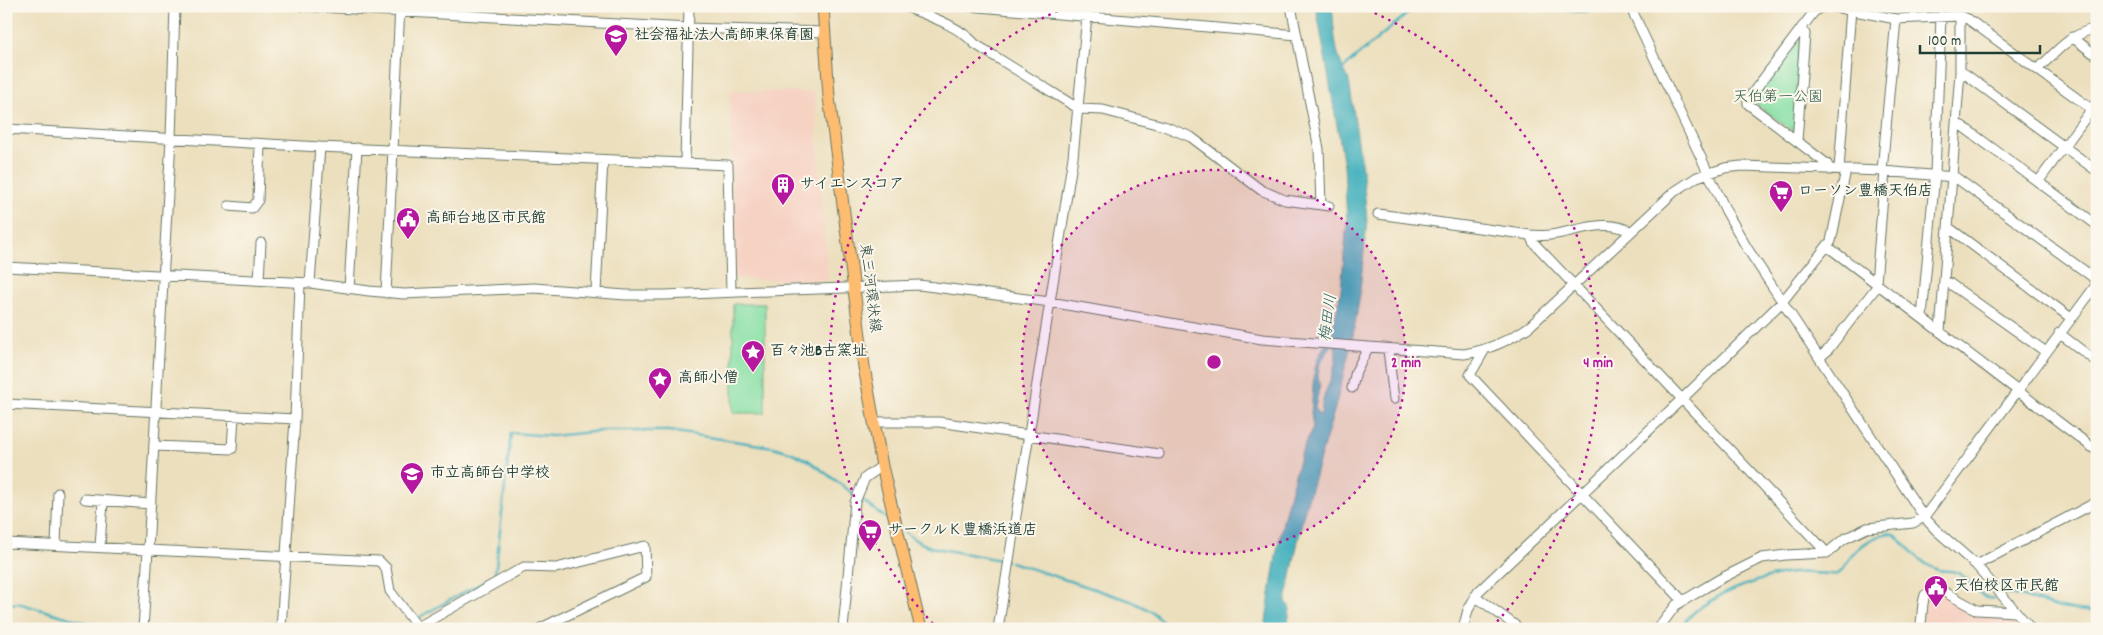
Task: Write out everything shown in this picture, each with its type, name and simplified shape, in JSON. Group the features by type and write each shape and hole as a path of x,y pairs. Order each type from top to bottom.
{"main road":[{"name":"東三河環状線","path":"823,6 830,96 864,367 882,466 921,629"}],"street":[{"path":"143,629 171,140 175,6"},
{"path":"302,6 400,9 688,28 824,32"},
{"path":"685,162 689,6"},
{"path":"904,6 937,19 970,38 975,44 1079,109 1103,110 1164,126 1191,137 1261,190 1285,200 1325,206 1318,149 1292,6"},
{"path":"968,6 1296,35"},
{"path":"998,629 1079,109 1088,6"},
{"path":"1630,6 1726,211 1747,248 1924,517 1976,566 2031,629"},
{"path":"1838,170 1826,164 1748,104 1748,99 1802,27 1819,8 1829,6 1851,9 1896,20 1941,16 1960,16 1968,19 2095,108 2038,182"},
{"path":"386,293 395,149 400,9"},
{"path":"1464,629 1468,610 1475,596 1782,302 1831,241 1851,9"},
{"path":"1922,317 1935,174 1941,16"},
{"path":"1940,332 1960,72 1960,16"},
{"path":"1819,358 1827,351 1877,284 1883,171 1896,20"},
{"path":"1797,141 1805,34 1802,27"},
{"path":"2038,69 2072,37 2083,31 2097,28"},
{"path":"2072,37 2097,56"},
{"path":"1960,72 2097,171"},
{"path":"1956,124 1962,126 2097,225"},
{"path":"6,129 171,140 728,165 731,292"},
{"path":"229,206 252,208 258,200 260,144"},
{"path":"310,283 320,147"},
{"path":"349,289 357,148"},
{"path":"596,292 603,160"},
{"path":"6,267 310,283 386,293 432,294 534,288 626,295 919,285 1050,302 1262,339 1450,354 1484,351 1518,334 1674,192 1691,180 1708,173 1741,166 1883,171 1955,177 2097,282 1924,517 1913,523 1867,528 1844,540 1827,553 1786,554 1762,558 1683,600 1658,629"},
{"path":"1378,214 1530,235 1550,235 1597,225 1627,229 1631,232"},
{"path":"1948,227 2071,318"},
{"path":"1530,235 1533,242 1827,553"},
{"path":"259,280 261,243"},
{"path":"1827,246 2097,451"},
{"path":"1944,282 1949,283 2046,352"},
{"path":"281,629 294,420 300,283"},
{"path":"2059,334 2097,362"},
{"path":"1352,388 1356,371 1368,348"},
{"path":"1388,350 1394,399"},
{"path":"1484,351 1470,376 1683,600"},
{"path":"6,404 294,420"},
{"path":"154,446 232,449 234,416"},
{"path":"874,422 939,422 1159,454"},
{"path":"843,629 855,502 865,478 882,466"},
{"path":"56,545 58,493"},
{"path":"85,499 151,504"},
{"path":"100,547 103,501"},
{"path":"1976,566 2097,502"},
{"path":"6,542 379,561 386,568 390,591 419,628 524,567 556,568 645,546 646,577 539,629"},
{"path":"1920,629 1923,616 1921,608 1925,595 1939,589 1977,610 2015,612"},
{"path":"1475,596 1520,629"}],"shaded area":[{"name":"サイエンスコア","path":"730,91 814,92 828,280 735,279"},
{"path":"1937,592 1953,599 1957,604 1981,614 2008,618 2020,629 1922,629 1927,596"}],"green space":[{"name":"天伯第一公園","path":"1801,37 1794,132 1752,101"},
{"path":"733,304 765,304 765,413 733,413"}],"water":[{"path":"1316,6 1332,6 1337,49 1349,81 1363,175 1367,221 1359,301 1352,341 1335,408 1303,516 1286,601 1290,609 1287,629 1265,629 1273,573 1288,500 1299,461 1313,428 1311,414 1317,360 1333,329 1341,291 1347,221 1344,165","holes":["1334,342 1335,364 1319,416 1315,408 1320,384 1318,376 1320,363"]}],"waterway":[{"path":"1342,70 1416,6"},
{"path":"1558,6 1576,12 1605,6"},
{"path":"406,629 416,619 495,575 511,433 552,436 602,431 669,431 773,447 808,460 890,521"},
{"path":"901,529 917,541 930,547 1006,561"},
{"path":"1681,629 1688,618 1699,608 1713,599 1747,584 1792,573 1838,574 1854,553 1863,545 1873,538 1890,533 1895,535 1915,555 1932,568 1960,574 1979,593 1994,599"},
{"path":"1011,562 1131,601 1151,611 1171,629"},
{"path":"2007,594 2064,608 2097,611"},
{"path":"6,605 18,603 108,629"}],"place":[{"name":"社会福祉法人高師東保育園","path":"616,57"},
{"name":"サイエンスコア","path":"783,206"},
{"name":"ローソン豊橋天伯店","path":"1781,213"},
{"name":"高師台地区市民館","path":"408,240"},
{"name":"百々池B古窯址","path":"753,373"},
{"name":"高師小僧","path":"660,400"},
{"name":"市立高師台中学校","path":"412,495"},
{"name":"サークルＫ豊橋浜道店","path":"870,552"},
{"name":"天伯校区市民館","path":"1936,608"}],"water label":[{"name":"梅田川","path":"1329,318"}]}
